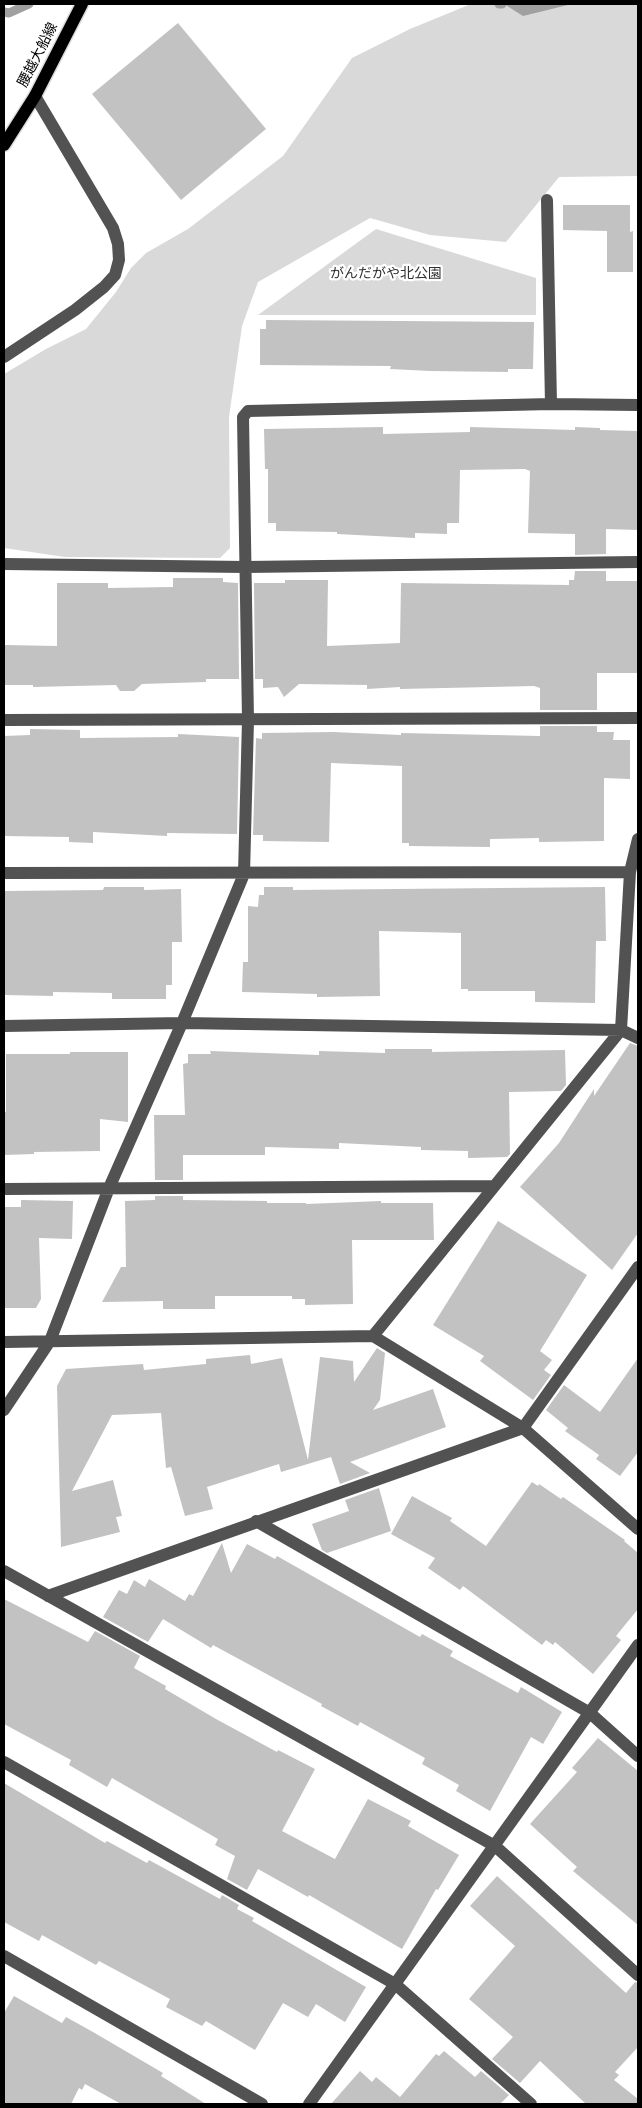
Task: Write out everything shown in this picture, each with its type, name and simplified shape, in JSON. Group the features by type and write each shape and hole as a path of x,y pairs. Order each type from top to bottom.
{"main road":[{"name":"腰越大船線","path":"4,145 35,96 82,4"}],"street":[{"path":"4,357 76,310 104,287 115,275 119,260 118,244 113,228 35,96"},
{"path":"548,200 551,404"},
{"path":"4,1410 50,1340 109,1188 182,1023 244,874 248,720 243,416 248,411 551,404 638,406"},
{"path":"4,564 245,567 638,562"},
{"path":"4,720 638,718"},
{"path":"373,1336 621,1030 630,872 638,839"},
{"path":"4,873 630,872"},
{"path":"4,1026 182,1023 621,1030 638,1038"},
{"path":"4,1189 494,1186"},
{"path":"48,1596 523,1428 638,1267"},
{"path":"4,1342 373,1336 523,1428 638,1529"},
{"path":"256,1521 590,1713 638,1756"},
{"path":"4,1571 495,1846 638,1975"},
{"path":"309,2104 638,1645"},
{"path":"4,1762 395,1984 531,2104"},
{"path":"4,1956 262,2104"}],"green space":[{"path":"471,4 638,4 638,176 559,177 506,242 430,235 370,218 258,282 242,326 229,417 230,548 220,558 65,557 4,548 4,374 46,349 86,329 116,292 131,268 146,253 188,229 283,156 352,58 410,29"},
{"name":"がんだがや北公園","path":"376,229 536,278 536,315 258,315"}],"shaded area":[{"path":"504,4 572,4 523,16"}],"building":[{"path":"178,23 266,129 181,200 92,94"},
{"path":"563,205 630,205 630,232 633,231 633,272 607,272 607,231 563,230"},
{"path":"266,320 534,322 533,369 508,369 508,372 430,371 390,369 391,366 260,365 260,329 266,329"},
{"path":"383,427 383,434 470,432 470,427 575,430 575,427 638,431 638,530 606,529 606,554 575,555 575,534 528,533 530,471 525,469 460,470 459,523 447,523 447,534 415,533 415,538 337,534 337,532 276,531 276,523 268,523 268,469 265,469 264,429"},
{"path":"575,571 606,571 606,581 638,581 638,673 597,673 597,710 540,710 540,688 534,686 367,689 367,685 299,684 284,697 278,687 263,688 263,679 255,679 254,583 285,583 285,580 328,580 327,646 400,643 401,583 569,585 569,580 574,580"},
{"path":"173,578 223,578 223,582 238,583 239,679 206,679 206,682 142,684 134,691 120,691 116,685 33,687 33,685 4,685 4,645 57,646 57,583 108,583 108,588 173,587"},
{"path":"540,726 597,726 597,732 614,732 613,740 630,740 630,779 604,778 604,841 539,842 539,838 490,839 490,847 409,846 409,843 402,843 402,766 331,763 329,842 263,841 263,835 253,835 256,738 262,739 262,733 333,732 401,735 401,733 540,736"},
{"path":"30,729 80,730 80,738 178,737 178,734 239,737 237,834 167,833 167,836 93,832 93,843 69,842 69,837 4,836 4,736 30,735"},
{"path":"104,887 144,887 144,890 181,889 182,942 172,942 172,985 166,985 166,999 112,999 112,993 53,992 53,996 4,995 4,891 103,890"},
{"path":"264,887 293,887 293,890 605,887 606,941 596,941 595,1003 535,1002 535,991 468,991 468,989 461,989 461,933 379,931 380,996 317,997 317,994 242,992 243,962 248,962 248,906 258,907 259,895 264,895"},
{"path":"630,1043 638,1046 638,1233 612,1270 520,1187 559,1143 594,1089 594,1096"},
{"path":"385,1049 432,1049 432,1052 565,1050 566,1085 561,1091 509,1092 510,1154 507,1157 468,1158 468,1151 421,1150 421,1147 339,1143 339,1149 265,1147 265,1155 183,1155 183,1180 155,1180 154,1115 185,1115 183,1064 188,1063 188,1054 211,1054 210,1051 319,1055 319,1051 385,1053"},
{"path":"70,1052 128,1052 128,1122 100,1119 100,1151 34,1152 34,1154 4,1155 6,1054 70,1054"},
{"path":"155,1196 183,1196 183,1200 267,1201 267,1203 306,1204 381,1201 381,1203 433,1203 434,1240 352,1240 353,1304 305,1305 305,1299 292,1299 292,1296 215,1296 215,1309 163,1309 163,1301 102,1302 121,1267 126,1267 125,1201 155,1200"},
{"path":"21,1200 73,1201 72,1239 39,1238 41,1299 36,1308 4,1308 4,1207 21,1207"},
{"path":"498,1221 587,1275 540,1351 552,1360 544,1370 551,1375 533,1400 480,1361 484,1356 433,1325"},
{"path":"377,1348 385,1353 380,1400 373,1410 433,1389 446,1427 350,1462 370,1473 340,1484 331,1457 281,1472 279,1464 207,1487 213,1509 185,1516 171,1467 166,1468 161,1413 112,1415 72,1491 113,1480 122,1516 116,1517 120,1532 61,1547 57,1386 66,1369 143,1364 144,1370 206,1364 206,1359 250,1355 251,1364 282,1358 308,1460 320,1357 353,1361 354,1382"},
{"path":"638,1358 638,1452 620,1476 596,1459 599,1455 565,1431 568,1428 546,1410 564,1385 600,1412"},
{"path":"532,1482 538,1486 539,1484 561,1499 563,1497 625,1540 638,1553 638,1609 616,1636 621,1640 593,1674 555,1642 553,1645 546,1640 542,1645 463,1586 460,1590 428,1568 435,1558 391,1534 412,1496 452,1518 450,1521 486,1546"},
{"path":"379,1488 391,1531 327,1553 322,1550 312,1524 349,1511 345,1500"},
{"path":"222,1543 231,1573 247,1544 275,1559 277,1556 420,1637 422,1634 453,1651 450,1656 518,1693 521,1687 562,1712 543,1744 531,1737 490,1811 456,1791 459,1785 422,1764 425,1758 360,1722 358,1726 321,1706 322,1704 213,1645 211,1648 163,1619 148,1642 103,1617 119,1590 127,1594 134,1580 145,1587 149,1579 185,1601 189,1594 193,1596"},
{"path":"4,1599 88,1642 95,1631 140,1656 134,1668 166,1686 165,1689 277,1752 278,1750 315,1769 282,1831 335,1859 368,1799 411,1821 408,1826 459,1855 438,1890 436,1889 402,1949 309,1895 308,1897 258,1869 247,1890 227,1879 235,1856 215,1845 218,1839 112,1778 107,1787 69,1765 71,1760 4,1724"},
{"path":"598,1738 638,1771 638,1925 573,1871 577,1867 530,1824 577,1772 572,1768"},
{"path":"4,1783 105,1843 107,1841 147,1863 149,1860 220,1899 222,1895 239,1905 237,1909 254,1918 252,1921 366,1987 345,2022 316,2004 308,2017 283,2003 255,2050 206,2021 202,2026 166,2007 170,1999 99,1961 96,1965 42,1935 39,1941 4,1922"},
{"path":"497,1876 626,1993 635,1982 638,1983 638,2047 615,2072 619,2075 614,2080 638,2099 638,2104 586,2104 540,2061 520,2083 492,2059 513,2037 469,1999 515,1946 470,1906"},
{"path":"14,1996 62,2023 66,2017 93,2032 163,2073 161,2076 206,2104 121,2104 85,2084 82,2090 79,2088 71,2104 4,2104 4,2013"},
{"path":"444,2051 475,2077 481,2071 509,2095 500,2104 331,2104 360,2071 372,2082 376,2077 400,2097 436,2054 439,2056"}],"waterway":[{"path":"4,12 9,13 29,4"}]}
